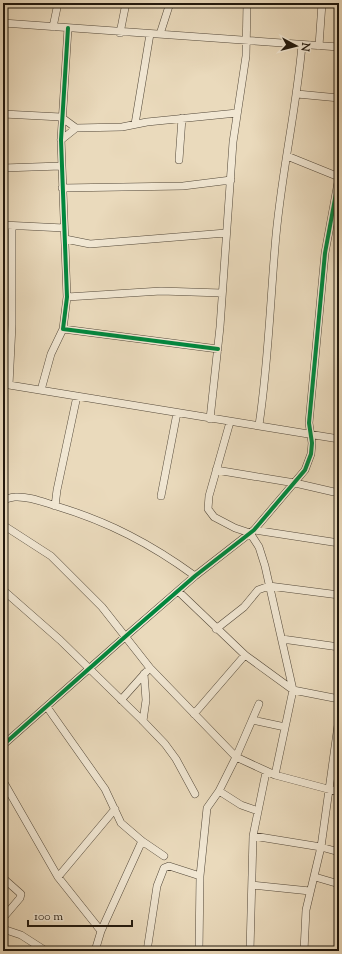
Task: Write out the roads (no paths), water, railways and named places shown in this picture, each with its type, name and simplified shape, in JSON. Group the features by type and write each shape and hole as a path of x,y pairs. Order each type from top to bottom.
{"street":[{"path":"53,27 58,3"},
{"path":"120,33 126,3"},
{"path":"160,34 170,3"},
{"path":"210,419 218,349 231,180 238,113 243,87 247,42 247,3"},
{"path":"319,46 322,3"},
{"path":"3,23 120,33 160,34 247,42 339,47"},
{"path":"41,390 51,354 63,329 67,297 61,166 61,118 68,28"},
{"path":"135,124 150,34"},
{"path":"259,425 266,370 275,246 297,94 302,45"},
{"path":"297,94 339,98"},
{"path":"3,114 61,118 76,128 122,127 182,118 238,113"},
{"path":"179,160 182,118"},
{"path":"61,140 76,128"},
{"path":"3,745 195,576 252,531 305,470 311,454 311,434 308,423 314,376 325,252 339,177 287,156"},
{"path":"3,168 61,166"},
{"path":"62,188 184,186 231,180"},
{"path":"3,225 64,228"},
{"path":"12,226 12,325 6,385 339,439"},
{"path":"65,239 90,244 226,233"},
{"path":"67,297 161,291 222,293"},
{"path":"63,329 218,349"},
{"path":"55,506 77,396"},
{"path":"161,496 177,413"},
{"path":"230,422 209,496 208,509 214,517 235,528 339,543"},
{"path":"216,470 295,483 334,492"},
{"path":"3,500 14,497 28,498 55,506 121,530 165,554 195,576"},
{"path":"3,525 51,556 102,607 150,668 236,757 275,776 339,792"},
{"path":"252,531 261,553 270,586 293,690 275,776"},
{"path":"216,629 244,607 258,590 270,586 339,595"},
{"path":"3,590 43,624 165,744 176,759 195,794"},
{"path":"178,591 216,629 245,655 293,690 339,699"},
{"path":"282,639 339,647"},
{"path":"194,714 245,655"},
{"path":"121,700 150,668"},
{"path":"143,721 146,694 144,674"},
{"path":"199,951 200,876 207,808 219,791 236,757 259,704"},
{"path":"47,707 82,754 105,789 124,827 164,856"},
{"path":"304,951 306,910 321,847 339,718"},
{"path":"252,720 285,728"},
{"path":"250,951 253,836 266,772"},
{"path":"3,781 58,877 101,931"},
{"path":"219,791 241,805 258,811"},
{"path":"58,877 115,809"},
{"path":"253,836 321,847 339,852"},
{"path":"95,951 101,931 142,841"},
{"path":"147,951 157,886 164,868 169,866 200,876"},
{"path":"315,877 339,884"},
{"path":"3,878 21,894 20,898 3,918"},
{"path":"252,885 310,891"},
{"path":"3,929 21,935 46,951"}]}
